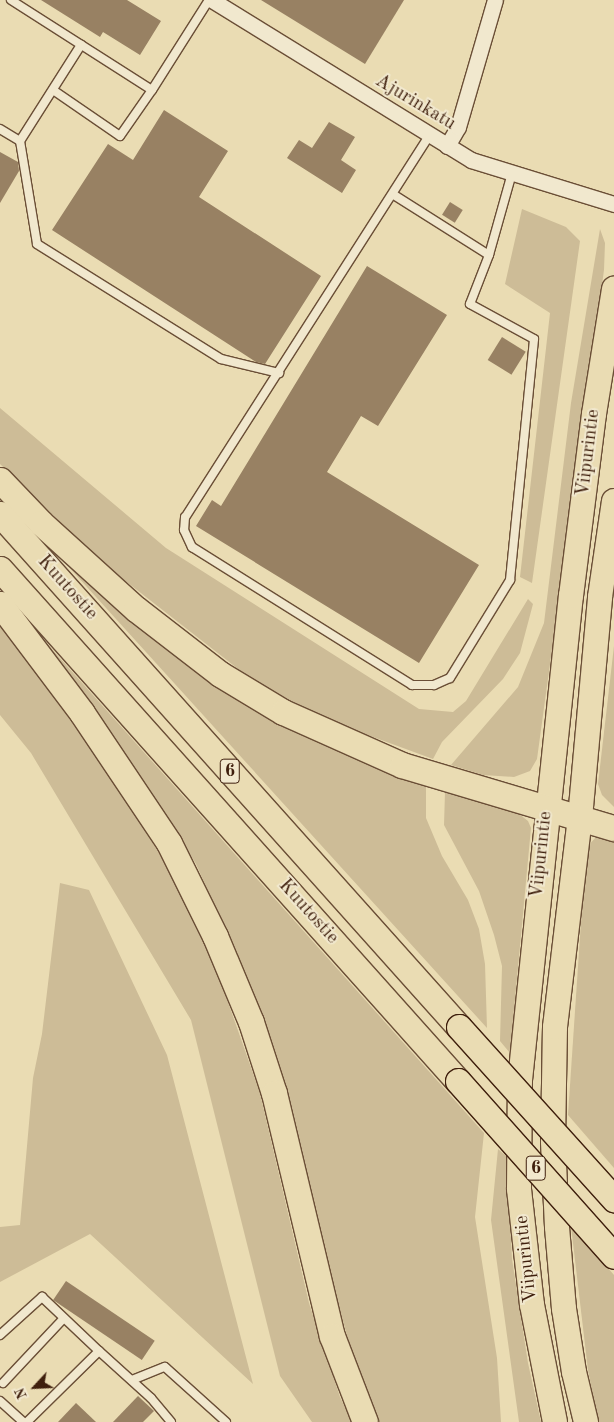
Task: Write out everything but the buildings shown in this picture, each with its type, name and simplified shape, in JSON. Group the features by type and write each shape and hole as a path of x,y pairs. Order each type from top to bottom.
{"highway":[{"path":"0,480 41,523 136,610 220,674 283,712 402,765 614,828"},
{"name":"Kuutostie","path":"0,514 614,1199"},
{"name":"Kuutostie","path":"0,569 614,1256"},
{"path":"0,604 82,713 168,844 215,936 251,1022 274,1093 332,1336 365,1422"}],"main road":[{"name":"Viipurintie","path":"555,1422 532,1305 519,1189 520,1080 548,807 594,414 614,289"},
{"name":"Viipurintie","path":"586,1422 574,1372 564,1309 553,1141 555,1027 580,818 600,598 614,501"}],"street":[{"name":"Ajurinkatu","path":"210,0 471,160 614,204"},
{"path":"447,146 458,127 495,0"}],"lane":[{"path":"11,0 152,90"},
{"path":"53,90 120,136 210,0"},
{"path":"81,45 20,141 37,244 221,359 279,373"},
{"path":"0,129 20,141"},
{"path":"429,136 394,194 185,517 184,530 192,547 412,686 434,685 450,678 510,580 534,339 470,304 490,255 512,173"},
{"path":"394,194 490,255"},
{"path":"0,1335 42,1297 132,1380 172,1422"},
{"path":"3,1383 64,1318"},
{"path":"27,1422 99,1351"},
{"path":"132,1380 165,1367 226,1422"},
{"path":"0,1401 23,1422"}],"shaded area":[{"path":"522,209 566,227 580,241 532,583 520,577 550,313 505,284"},
{"path":"600,229 605,243 604,270 537,759 530,771 514,777 483,775 451,765 518,687 544,623 571,403"},
{"path":"0,408 166,548 419,709 453,712 466,701 528,599 533,604 520,653 503,679 442,742 433,759 327,720 251,679 105,565 0,464"},
{"path":"69,561 120,609 194,670 288,727 426,782 426,818 442,856 468,900 479,929 485,964 487,1028 67,565"},
{"path":"0,624 115,781 168,868 210,951 260,1093 309,1303 340,1397 352,1422 312,1422 280,1376 191,1020 31,753 0,715"},
{"path":"42,638 484,1133 475,1217 497,1358 501,1422 377,1422 354,1361 321,1241 286,1087 242,967 196,864 141,777"},
{"path":"614,646 614,807 602,795 598,784"},
{"path":"445,792 514,810 528,821 531,828 510,1053 500,1041 502,966 479,891 444,825"},
{"path":"597,836 614,841 614,1168 568,1115 586,848"},
{"path":"60,883 89,890 167,1055 253,1384 90,1234 0,1282 0,1227 20,1225 33,1078 42,1034"},
{"path":"498,1149 507,1157 512,1259 528,1363 541,1422 519,1422 491,1220"},
{"path":"571,1226 614,1275 614,1422 598,1422 588,1370"}]}
